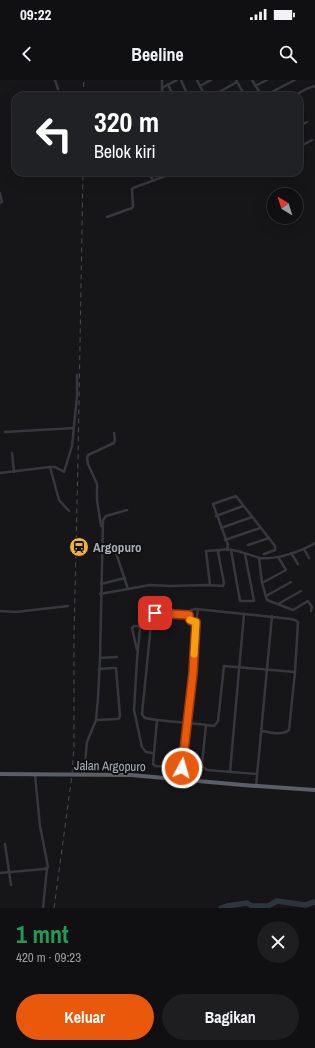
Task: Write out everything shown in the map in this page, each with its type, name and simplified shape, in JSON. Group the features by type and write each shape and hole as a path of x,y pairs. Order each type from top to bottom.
{"highway":[{"name":"Jalan Argopuro","path":"0,774 131,775 315,790"}],"street":[{"path":"55,80 58,89"},
{"path":"162,80 162,92"},
{"path":"162,88 177,80"},
{"path":"181,80 186,92"},
{"path":"197,80 203,92"},
{"path":"200,86 211,80"},
{"path":"252,80 260,92"},
{"path":"255,86 267,80"},
{"path":"271,92 295,80"},
{"path":"218,92 236,81 242,92"},
{"path":"168,84 171,92"},
{"path":"303,92 315,86"},
{"path":"303,124 307,122"},
{"path":"303,145 312,140"},
{"path":"150,176 153,180"},
{"path":"107,218 132,208 132,188 164,176"},
{"path":"0,194 2,202 0,203"},
{"path":"0,473 50,467 64,472 72,446 77,396 77,375"},
{"path":"5,432 74,428"},
{"path":"102,532 97,484 88,464 87,458 88,455 114,443 114,433"},
{"path":"12,454 14,472"},
{"path":"50,467 58,498 68,511"},
{"path":"245,553 254,601 240,601 228,545 212,505 213,503 236,496 275,546 274,550 264,554"},
{"path":"216,516 244,506"},
{"path":"84,775 88,740 96,720 100,658 100,594 103,520 104,517 127,510"},
{"path":"221,528 252,517"},
{"path":"225,540 260,528"},
{"path":"248,545 269,538"},
{"path":"210,585 206,551 229,550 245,553 259,558 270,559 304,549 315,543"},
{"path":"304,549 309,558"},
{"path":"100,594 150,585 223,586 218,552 220,550"},
{"path":"116,553 128,589"},
{"path":"291,553 298,564"},
{"path":"262,583 286,570 278,557"},
{"path":"259,558 262,583 267,600 293,610 308,601 312,607 311,611"},
{"path":"101,584 125,578"},
{"path":"266,596 291,582"},
{"path":"278,604 301,591"},
{"path":"0,611 16,612 68,606"},
{"path":"196,622 189,619 189,615 193,609 272,616 291,619 298,622 295,672 288,730 282,733 262,731"},
{"path":"181,780 193,673 198,609"},
{"path":"189,615 152,614 142,714 144,718 214,726 218,722 224,666 295,672"},
{"path":"230,772 244,614"},
{"path":"256,786 272,616"},
{"path":"137,650 132,628 134,626 138,626 140,628 137,650 134,710 142,747 146,752 153,753"},
{"path":"100,658 117,657"},
{"path":"96,720 118,719 120,716 116,670 115,668 99,669"},
{"path":"157,720 152,762 154,765 182,768"},
{"path":"206,725 202,764 203,767 207,770 257,774"},
{"path":"35,775 40,826 48,867 43,908"},
{"path":"5,844 11,885"},
{"path":"0,873 47,868"}],"waterway":[{"path":"221,908 247,903 252,906 268,906 277,901 305,905 315,902"}],"railway":[{"path":"83,92 84,80"},
{"path":"54,908 72,775 74,746 74,636 83,176"}],"slow traffic":[{"path":"190,620 192,622 196,622 194,654"}],"place":[{"name":"Argopuro","path":"79,547"}],"route":[{"path":"155,613 189,615 189,619 192,622 196,622 193,673 182,768"}]}
